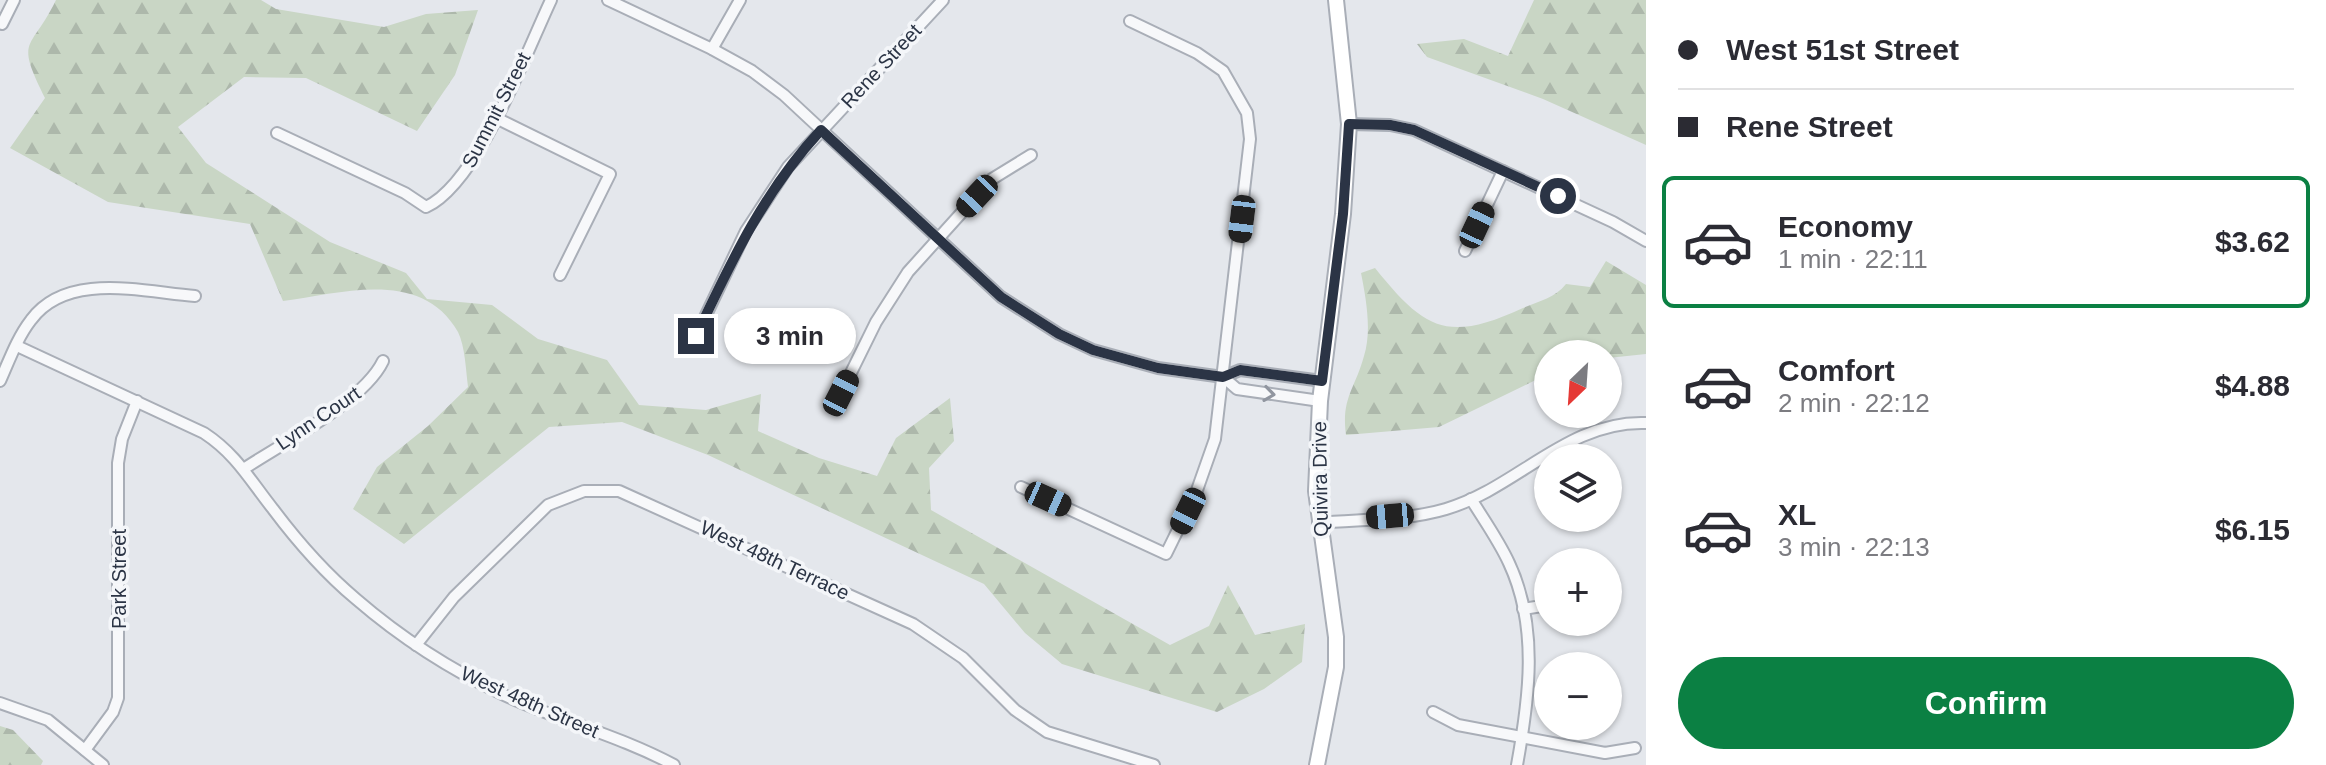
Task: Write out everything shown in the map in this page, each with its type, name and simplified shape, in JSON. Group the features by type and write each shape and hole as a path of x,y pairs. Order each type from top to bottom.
{"main road":[{"name":"Quivira Drive","path":"1317,765 1336,667 1336,637 1318,523 1320,401 1343,214 1349,124 1336,0"}],"street":[{"path":"2,24 14,0"},
{"name":"Summit Street","path":"277,133 405,193 426,207 438,201 469,167 551,0"},
{"path":"608,0 752,71 821,130 1001,297 1059,334 1126,361 1223,377 1237,389 1320,401"},
{"path":"712,49 740,0"},
{"name":"Rene Street","path":"696,336 746,231 788,167 943,0"},
{"path":"1021,487 1166,554 1210,457 1249,163 1247,113 1233,84 1209,60 1130,21"},
{"path":"494,117 610,174 560,275"},
{"path":"1349,124 1390,125 1414,130 1646,241"},
{"path":"841,393 892,295 937,239 1002,170 1031,155"},
{"path":"1465,251 1503,171"},
{"path":"0,381 40,309 62,295 79,290 195,296"},
{"name":"West 48th Street","path":"17,346 204,433 245,468 271,507 328,572 355,598 416,645 505,695 674,765"},
{"name":"Lynn Court","path":"245,468 357,394 377,374 383,361"},
{"path":"1223,377 1240,370 1322,381"},
{"name":"Park Street","path":"85,750 113,712 118,698 118,463 122,439 137,401"},
{"path":"1318,523 1438,511 1471,499 1585,434 1604,426 1646,423"},
{"name":"West 48th Terrace","path":"416,645 454,597 548,505 584,491 619,491 913,624 963,658 1015,710 1047,732 1154,765"},
{"path":"1471,499 1510,565 1523,609 1531,686 1517,765"},
{"path":"1523,609 1534,607"},
{"path":"0,703 48,720 103,765"},
{"path":"1433,712 1458,725 1605,753 1635,748"}],"green space":[{"path":"56,0 261,0 276,9 384,27 426,14 478,10 455,75 417,131 306,78 244,77 178,127 206,163 330,242 406,273 427,299 492,305 538,339 607,360 639,405 706,410 761,394 758,431 819,458 877,476 896,438 950,398 954,441 929,468 931,510 1170,645 1209,626 1228,585 1255,635 1305,624 1302,662 1264,689 1217,712 1062,664 1025,633 984,584 708,455 622,422 549,427 404,544 353,509 377,467 428,426 468,387 464,351 458,332 443,312 424,299 402,292 355,290 283,301 250,224 108,202 10,148 45,98 28,53 33,38"},
{"path":"1534,0 1646,0 1646,145 1543,99 1427,57 1417,44 1464,39 1508,56"},
{"path":"1606,261 1646,285 1646,354 1622,357 1622,340 1534,340 1534,381 1439,427 1346,435 1347,402 1368,336 1361,273 1375,268 1424,317 1456,327 1497,319 1552,296 1566,284 1590,287"},
{"path":"0,726 13,730 43,761 41,765 0,765"}],"route":[{"path":"696,336 746,231 788,167 821,130 964,265 1030,317 1093,350 1126,361 1223,377 1240,370 1322,381 1343,214 1349,124 1402,126 1414,130 1558,196"}]}
